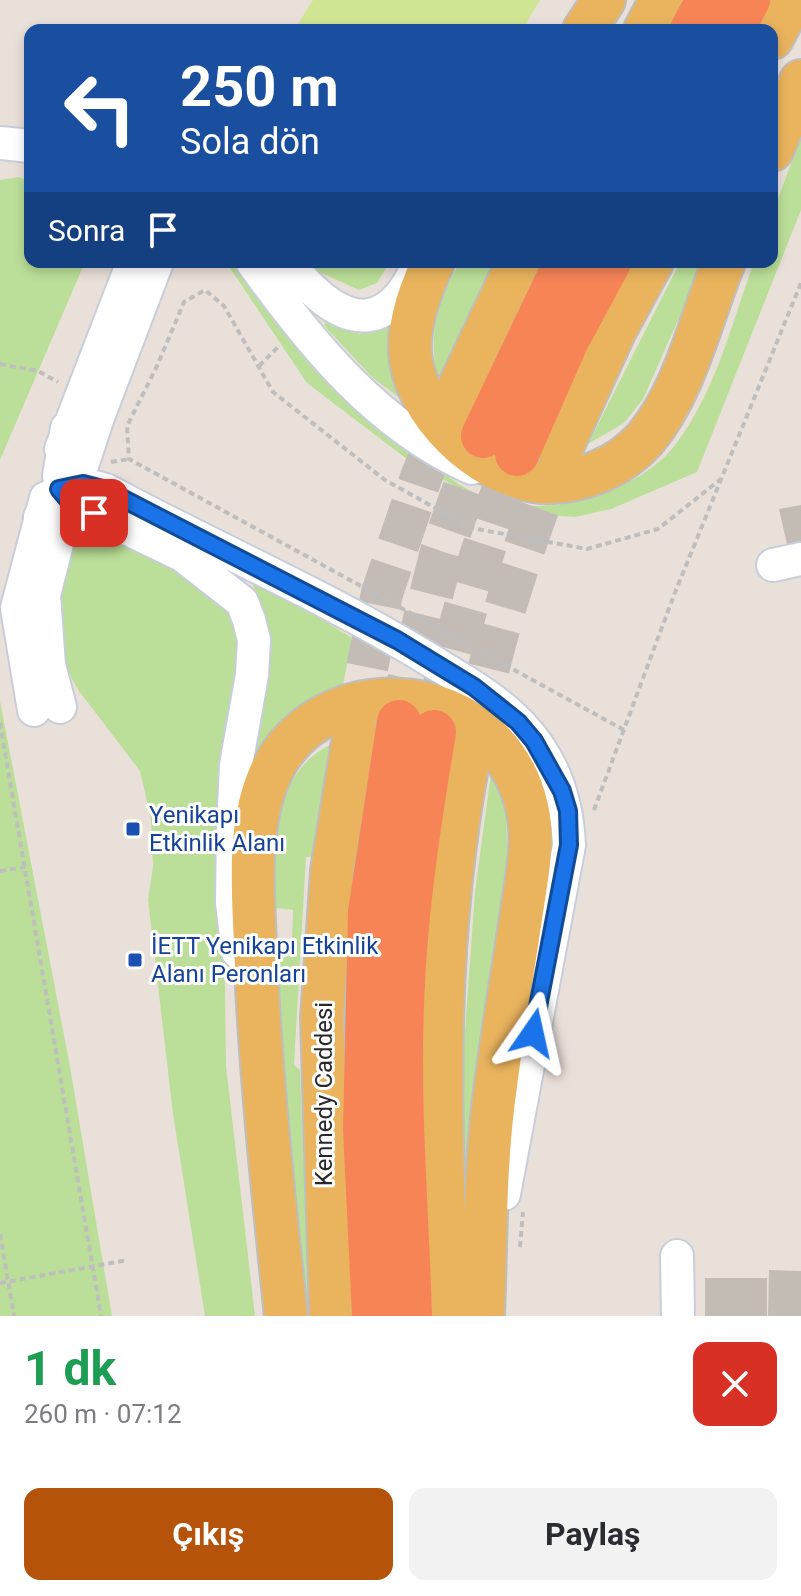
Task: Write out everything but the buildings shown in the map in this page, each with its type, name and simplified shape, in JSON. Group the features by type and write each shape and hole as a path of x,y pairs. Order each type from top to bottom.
{"highway":[{"path":"695,24 708,0"},
{"path":"735,24 748,0"},
{"path":"525,456 565,268"},
{"path":"525,456 567,340 606,268"},
{"path":"374,1316 365,1129 370,912 435,735"},
{"path":"410,1316 401,1092 402,1005 407,923 435,735"}],"main road":[{"path":"588,24 604,0"},
{"path":"648,24 661,0"},
{"path":"778,27 792,0"},
{"path":"778,136 801,81"},
{"path":"431,268 414,317 410,350 422,396 447,431 469,450 515,476 525,456 615,330 649,268"},
{"path":"451,404 515,268"},
{"path":"525,456 586,477 609,467 645,438 675,388 722,268"},
{"path":"286,1316 258,1030 253,849 268,778 286,747 313,722 337,708 388,699 422,703 455,713 472,724 511,764 528,810 531,840 496,1082 485,1316"},
{"name":"Kennedy Caddesi","path":"331,1316 322,1017 332,871 355,729"},
{"path":"435,735 450,865 439,1051 448,1316"}],"street":[{"path":"0,143 24,145"},
{"path":"81,496 79,394 131,268"},
{"path":"50,526 80,434 154,268"},
{"path":"257,268 326,357 399,424 442,452 482,472 512,481 525,456"},
{"path":"292,268 323,302 351,315 370,316 382,312 400,297 417,268"},
{"path":"50,526 74,521 93,466 80,434"},
{"path":"47,708 49,665 44,595 50,494 81,496 386,634 474,687 518,722 557,780 568,811 569,845 511,1148 485,1316"},
{"path":"81,496 182,555 242,602 249,620 254,640 252,675 236,765 232,903 239,954 258,1030"},
{"path":"677,1256 678,1316"}],"path":[{"path":"593,811 721,479 801,283"},
{"path":"624,730 129,459 127,426 184,302 205,290 224,306 273,392 385,480 471,528 587,549 658,529 721,479"},
{"path":"0,364 38,371 79,394"},
{"path":"0,723 101,1316"},
{"path":"0,871 25,867"},
{"path":"519,1253 524,1205"},
{"path":"0,1234 14,1316"},
{"path":"0,1283 128,1260"}],"green space":[{"path":"313,0 540,0 526,24 298,24"},
{"path":"801,137 801,210 778,268 778,199"},
{"path":"24,179 24,268 82,268 0,460 0,180"},
{"path":"230,268 238,268 319,367 372,419 460,484 477,494 506,503 536,506 581,500 639,476 667,454 689,425 721,357 752,268 778,268 697,472 611,509 575,517 523,513 476,498 407,459 307,383"},
{"path":"315,268 386,268 377,283 359,290"},
{"path":"457,268 498,268 438,386 434,336 444,293"},
{"path":"677,268 701,268 643,399 624,423 588,444"},
{"path":"327,320 359,334 396,325 405,402 372,377 324,325"},
{"path":"91,525 139,542 225,605 242,637 223,828 226,1066 255,1316 205,1316 173,1114 148,900 153,866 151,819 140,771 79,691 57,653 59,580 72,540"},
{"path":"255,578 352,638 343,685 293,715 272,734 253,758 251,748 264,683 268,640 260,599 249,579"},
{"path":"0,701 69,1061 112,1316 0,1316"},
{"path":"330,745 312,857 306,857 294,1065 300,1070 310,1316 307,1316 287,1129 278,987 277,940 292,941 293,910 276,908 275,863 280,816 286,795 296,775 310,758"},
{"path":"491,773 506,808 508,878 464,1250 461,1086 475,892"}],"tunnel":[{"path":"355,729 382,593 422,475 449,409"},
{"path":"399,722 442,552 483,436"},
{"path":"475,730 511,589 560,451"},
{"path":"438,714 473,583 517,454"}],"place":[{"name":"Yenikapı Etkinlik Alanı","path":"133,829"},
{"name":"İETT Yenikapı Etkinlik Alanı Peronları","path":"135,960"}],"route":[{"path":"94,513 64,498 59,489 83,484 106,490 397,640 474,687 518,722 552,770 568,811 566,868 533,1033"}]}
